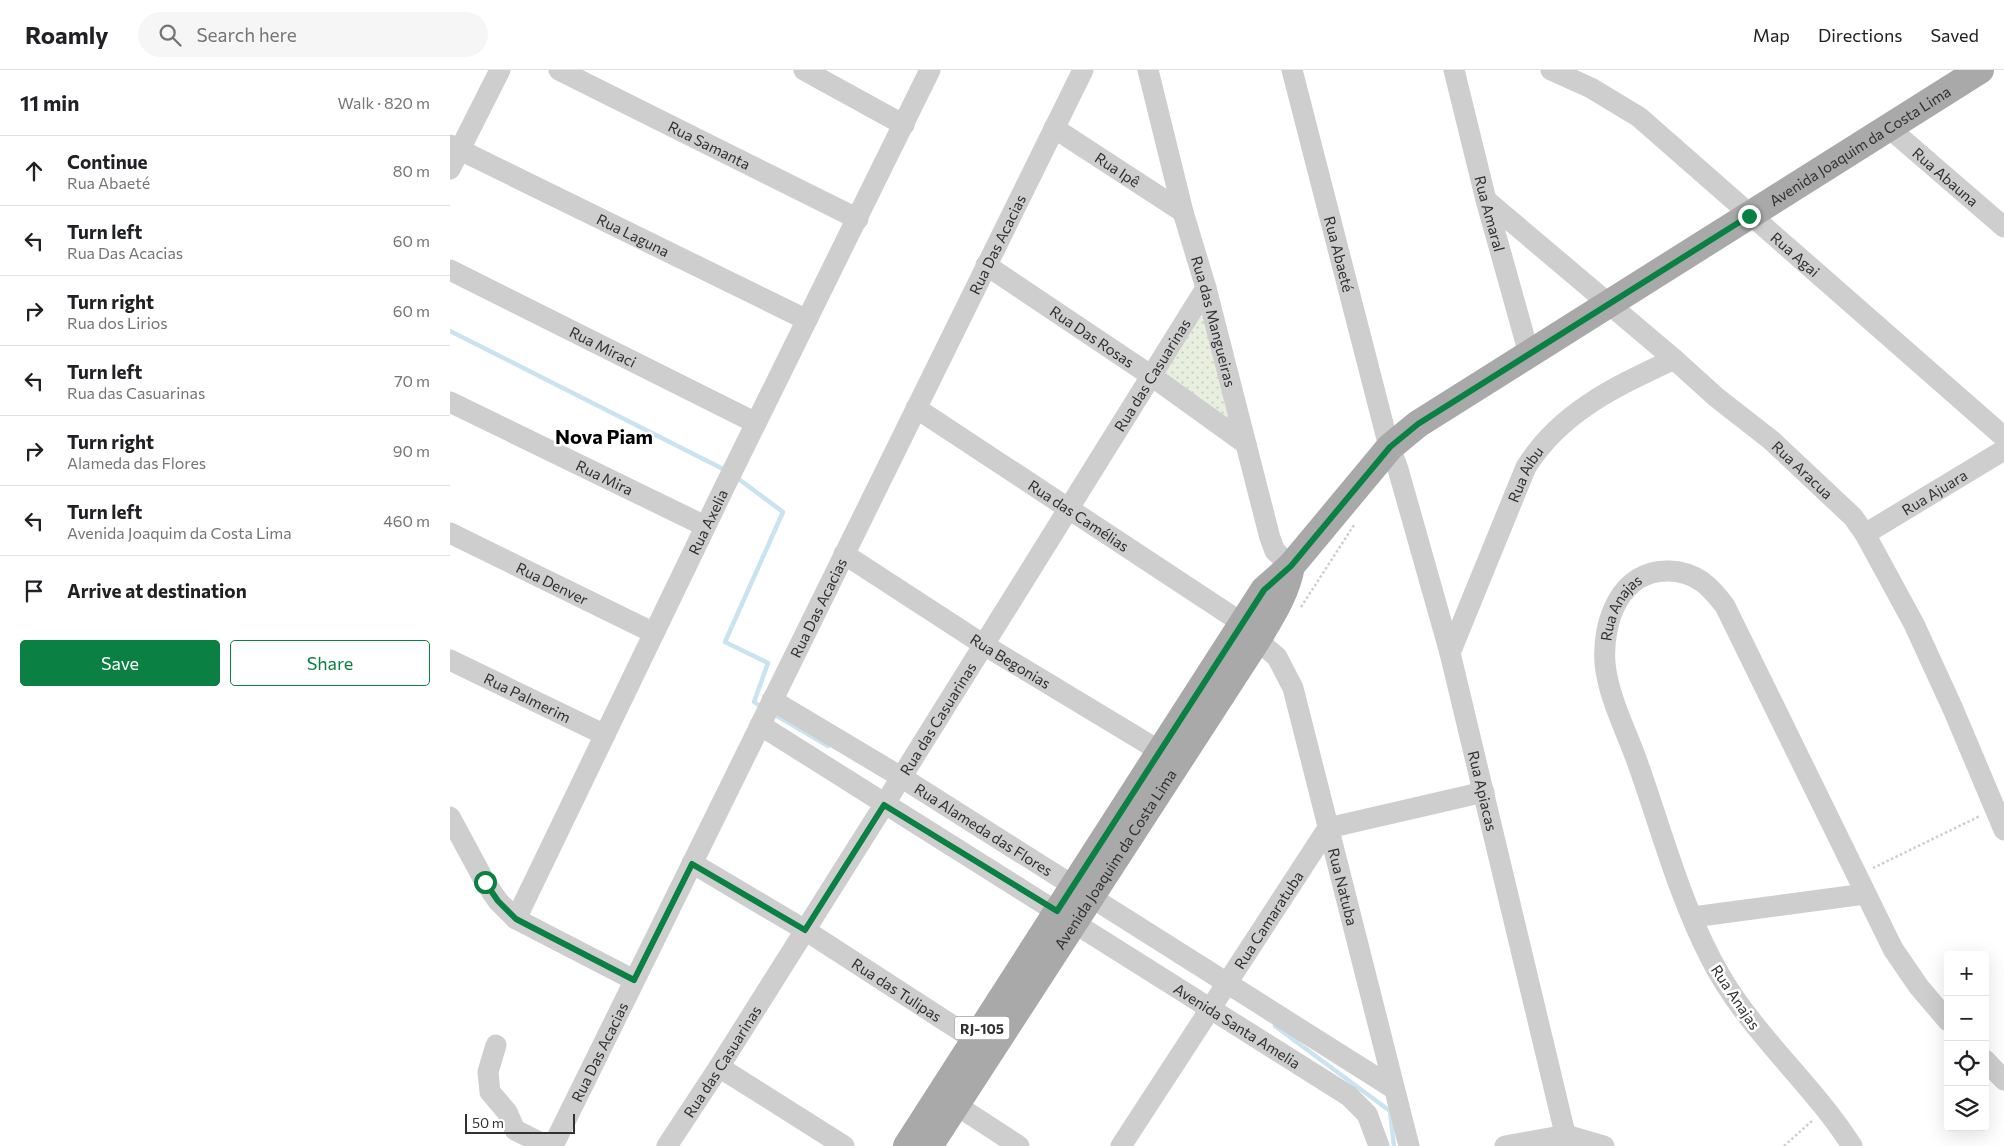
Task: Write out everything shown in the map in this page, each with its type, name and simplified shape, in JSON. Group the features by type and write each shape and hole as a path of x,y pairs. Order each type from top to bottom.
{"main road":[{"name":"Avenida Joaquim da Costa Lima","path":"907,1146 982,1045 1249,632 1278,605 1288,582 1291,566 1388,443 1978,70"},
{"name":"Avenida Joaquim da Costa Lima","path":"929,1146 956,1105 982,1045"}],"street":[{"path":"450,169 455,147 500,70"},
{"name":"Rua Samanta","path":"559,70 858,219"},
{"path":"804,70 904,125"},
{"name":"Rua Axelia","path":"516,919 654,632 930,70"},
{"name":"Rua Das Acacias","path":"553,1146 1083,70"},
{"name":"Rua das Mangueiras","path":"1148,70 1183,212 1206,288 1270,538 1275,551 1291,566"},
{"name":"Rua Abaeté","path":"1292,70 1388,443"},
{"name":"Rua Amaral","path":"1454,70 1486,200 1529,354"},
{"name":"Rua Agai","path":"1551,70 1590,88 1639,117 1749,216 2004,437"},
{"name":"Rua Abauna","path":"1888,127 2004,227"},
{"name":"Rua Ipê","path":"1054,128 1183,212"},
{"name":"Rua Laguna","path":"455,147 807,320"},
{"name":"Rua Aracua","path":"1486,200 1674,359 1716,397 1789,455 1830,494 1865,534 1918,632 2004,830"},
{"name":"Rua Das Rosas","path":"986,266 1153,377 1246,444"},
{"name":"Rua Miraci","path":"450,270 756,424"},
{"name":"Rua das Casuarinas","path":"667,1146 719,1067 1069,511 1206,288"},
{"name":"Rua Aibu","path":"1450,653 1526,467 1538,447 1581,408 1614,387 1674,359"},
{"name":"Rua Mira","path":"450,402 706,526"},
{"name":"Rua das Camélias","path":"916,408 1249,632"},
{"name":"Rua Apiacas","path":"1388,443 1450,653 1567,1140"},
{"name":"Rua Ajuara","path":"1865,534 2004,450"},
{"name":"Rua Denver","path":"450,533 654,632"},
{"name":"Rua Begonias","path":"844,554 984,646 1169,756"},
{"name":"Rua Anajas","path":"1852,1146 1826,1108 1788,1068 1740,1007 1711,959 1693,918 1666,849 1615,701 1605,663 1605,634 1621,594 1630,585 1652,574 1668,571 1686,573 1699,578 1725,606 1893,949 1919,988 1944,1016"},
{"name":"Rua Natuba","path":"1249,632 1277,657 1293,688 1409,1146"},
{"name":"Rua Palmerim","path":"450,660 605,735"},
{"name":"Rua Alameda das Flores","path":"772,700 901,777 1082,892"},
{"name":"Avenida Santa Amelia","path":"760,725 884,805 1066,916 1348,1096 1367,1114 1379,1146"},
{"path":"1328,828 1484,792"},
{"path":"450,818 485,882 498,901 516,919 634,980"},
{"name":"Rua Camaratuba","path":"1121,1146 1328,828"},
{"name":"Rua das Tulipas","path":"692,864 805,930 982,1045"},
{"path":"1693,918 1860,885"},
{"name":"Avenida Santa Amelia","path":"1082,892 1393,1088"},
{"path":"496,1045 488,1072 490,1092 507,1112 515,1130 546,1146"},
{"path":"1989,1064 2004,1080"},
{"path":"719,1067 844,1146"},
{"path":"956,1105 1019,1146"},
{"path":"1505,1146 1567,1140 1604,1146"}],"path":[{"path":"1297,613 1355,524"},
{"path":"1860,885 1994,809"},
{"path":"1784,1146 1826,1108"}],"green space":[{"path":"1207,291 1243,434 1154,375"}],"waterway":[{"path":"450,331 725,470"},
{"path":"736,477 783,512 725,642 768,663 754,702 763,708"},
{"path":"772,713 828,746"},
{"path":"1275,1026 1390,1111 1394,1146"}],"district":[{"name":"Nova Piam","path":"604,436"}],"route":[{"path":"485,882 498,901 516,919 634,980 692,864 805,930 884,805 1057,911 1264,590 1280,573 1291,566 1390,447 1418,424 1749,216"}]}
